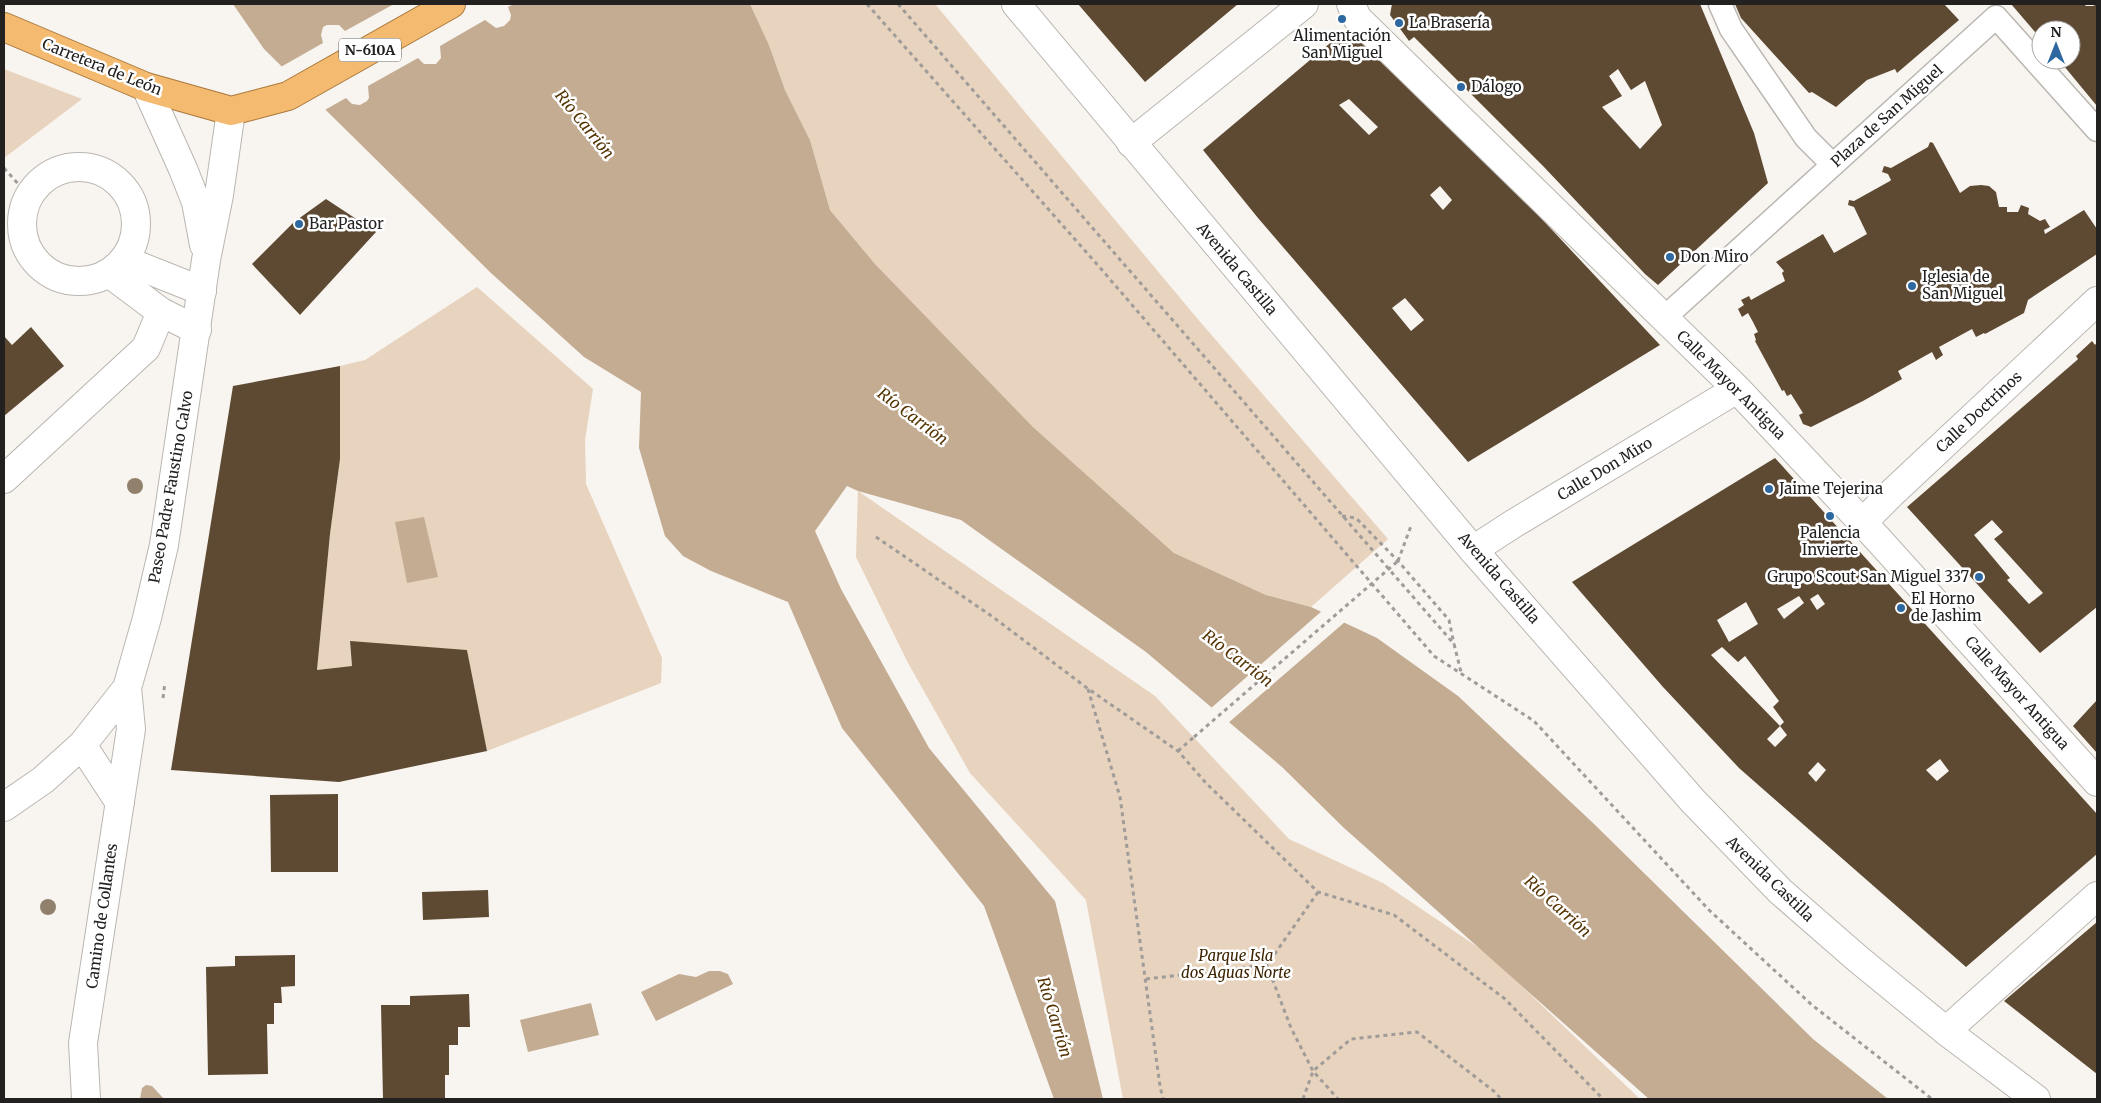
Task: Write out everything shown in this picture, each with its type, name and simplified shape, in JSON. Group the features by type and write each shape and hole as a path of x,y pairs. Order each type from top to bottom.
{"highway":[{"name":"N-610A","path":"231,111 288,96 451,4"},
{"name":"Carretera de León","path":"4,27 146,87 231,111"}],"street":[{"name":"Avenida Castilla","path":"1016,4 1473,550 1693,801 1780,891 1858,959 1946,1031 2036,1099"},
{"path":"1132,143 1304,4"},
{"name":"Calle Mayor Antigua","path":"1351,4 1357,18 1737,390 1862,523 2097,782"},
{"path":"1720,4 1731,29 1806,138 1834,165"},
{"name":"Plaza de San Miguel","path":"1664,318 1834,165 1994,8 2097,130"},
{"name":"Paseo Padre Faustino Calvo","path":"146,87 196,202 206,260"},
{"name":"Paseo Padre Faustino Calvo","path":"4,807 43,780 82,745 128,688 148,618 164,545 206,260 219,195 231,111"},
{"path":"70,168 89,168 108,174 123,187 133,204 136,224 133,243 116,266 93,280 77,281 60,278 45,270 33,258 15,245 26,204 30,197 36,187 51,174 70,168"},
{"path":"116,266 202,291"},
{"path":"116,266 162,312 197,330"},
{"name":"Calle Doctrinos","path":"1862,523 2097,302"},
{"path":"4,479 146,348 162,312"},
{"name":"Calle Don Miro","path":"1473,550 1513,524 1737,390"},
{"name":"Camino de Collantes","path":"86,1099 84,1042 131,729 128,688"},
{"path":"82,745 120,803"},
{"path":"1946,1031 2097,896"}],"path":[{"path":"867,4 1102,270 1434,656 1534,722 1709,910 1812,1005 1932,1099"},
{"path":"898,4 1020,142 1454,644"},
{"path":"4,168 30,197"},
{"path":"1342,516 1356,518 1398,561 1449,620 1462,673"},
{"path":"876,537 993,617 1088,688 1178,751 1206,784 1318,892 1394,915 1505,999 1603,1099"},
{"path":"1178,751 1398,561"},
{"path":"1088,688 1120,798 1163,1099"},
{"path":"1146,979 1267,965 1318,892"},
{"path":"1267,965 1291,1028 1313,1071 1338,1099"},
{"path":"1304,1099 1313,1071 1350,1040 1417,1032 1495,1092 1501,1099"}],"green space":[{"path":"750,4 935,4 1196,317 1388,539 1311,607 1266,595 1174,553 1033,427 875,264 830,210 810,140 785,90 769,45"},
{"path":"4,69 82,99 4,158"},
{"path":"477,287 593,389 585,440 586,484 662,658 661,683 487,751 467,650 350,642 352,666 317,670 330,534 340,459 340,366 365,360"},
{"name":"Parque Isla dos Aguas Norte","path":"858,491 1155,696 1289,839 1383,883 1488,954 1640,1099 1123,1099 1086,900 970,773 907,661 856,557"}],"water":[{"name":"Río Carrión","path":"233,4 750,4 769,45 785,90 810,140 830,210 875,264 1033,427 1174,553 1266,595 1311,607 1377,638 1458,696 1593,823 1813,1039 1888,1099 1649,1099 1344,828 1282,767 1146,652 961,520 858,491 847,486 815,531 841,589 929,748 1055,901 1103,1099 1054,1099 984,906 842,728 788,602 711,571 683,556 665,536 639,448 641,392 584,357 491,273 264,49"},
{"path":"424,517 438,577 407,583 395,522"},
{"path":"709,971 720,971 728,974 733,984 656,1021 641,992 679,974 696,977"},
{"path":"591,1003 599,1035 528,1052 520,1020"},
{"path":"146,1085 152,1086 164,1099 140,1099 142,1088"}],"pier":[{"path":"394,4 514,4 508,7 511,15 510,20 504,26 496,28 485,20 440,46 441,58 436,64 424,64 418,58 368,86 369,98 360,105 352,104 346,98 323,111 279,68 323,43 321,35 323,27 339,25 345,31"},
{"path":"1323,610 1346,621 1227,724 1210,709"}],"building":[{"path":"1078,4 1238,4 1145,82"},
{"path":"1392,4 1700,4 1754,133 1768,183 1658,285 1645,274 1544,167 1414,37 1409,41 1390,15","holes":["1618,69 1631,90 1645,81 1662,125 1640,149 1602,107 1622,96 1609,76"]},
{"path":"1735,4 1944,4 1959,20 1897,73 1895,69 1867,80 1836,107 1812,92 1809,93 1741,18"},
{"path":"2011,4 2084,4 2086,6 2093,6 2097,4 2097,106 2067,70 2081,70 2081,20 2031,20 2031,27"},
{"path":"1348,28 1492,166 1660,345 1468,462 1258,218 1203,150","holes":["1349,99 1378,127 1369,135 1339,105","1440,186 1452,200 1443,210 1430,195","1405,298 1424,320 1411,331 1392,308"]},
{"name":"Iglesia de San Miguel","path":"1930,142 1933,143 1960,193 1970,186 1989,186 1996,192 1999,207 2007,207 2007,212 2018,212 2021,205 2029,208 2028,214 2040,221 2045,219 2050,227 2044,230 2045,234 2084,210 2097,229 2097,254 2028,300 2024,313 1976,337 1972,329 1939,347 1943,355 1936,360 1932,352 1898,371 1902,379 1863,401 1811,427 1803,424 1799,415 1803,413 1791,394 1787,396 1784,390 1782,391 1755,341 1754,334 1758,332 1748,313 1742,317 1738,309 1744,305 1741,300 1749,296 1751,300 1785,281 1782,273 1784,271 1776,262 1823,234 1834,253 1867,234 1854,207 1848,205 1849,200 1854,201 1890,181 1888,174 1882,172 1884,166 1891,168 1928,147"},
{"path":"326,199 376,232 300,315 252,264 294,222"},
{"path":"31,327 64,366 4,416 4,336 12,345"},
{"path":"2092,341 2095,345 2097,342 2097,607 2040,653 1907,507 2076,361 2078,359 2076,356","holes":["1992,520 2003,532 1994,539 2043,593 2029,604 2007,580 2010,578 1974,535"]},
{"path":"340,366 340,459 330,534 317,670 352,666 350,641 467,650 487,751 339,782 171,770 233,386"},
{"path":"1775,458 2097,814 2097,854 1966,967 1739,768 1663,687 1572,582","holes":["1818,594 1825,604 1817,610 1810,599","1799,596 1804,603 1784,619 1777,609","1746,602 1758,624 1729,642 1717,620","1722,647 1738,662 1745,656 1779,701 1773,707 1784,722 1780,726 1711,655","1780,726 1787,735 1775,747 1767,739","1940,759 1949,771 1937,781 1926,770","1818,762 1826,770 1816,782 1808,773"]},
{"path":"2097,700 2097,753 2073,726"},
{"path":"338,794 338,872 271,872 270,795"},
{"path":"488,890 489,917 423,920 422,892"},
{"path":"2097,922 2097,1074 2004,1001"},
{"path":"295,955 295,986 281,987 282,1003 274,1003 274,1024 267,1024 268,1074 208,1075 206,967 235,966 235,956"},
{"path":"469,994 470,1027 458,1027 458,1045 449,1045 449,1075 445,1075 445,1099 383,1099 381,1005 410,1005 410,996"}],"place":[{"name":"Alimentación San Miguel","path":"1342,19"},
{"name":"La Brasería","path":"1399,23"},
{"name":"Dálogo","path":"1461,87"},
{"name":"Bar Pastor","path":"299,224"},
{"name":"Don Miro","path":"1670,257"},
{"name":"Iglesia de San Miguel","path":"1912,286"},
{"name":"Jaime Tejerina","path":"1769,489"},
{"name":"Palencia Invierte","path":"1830,516"},
{"name":"Grupo Scout San Miguel 337","path":"1979,577"},
{"name":"El Horno de Jashim","path":"1901,608"}]}
